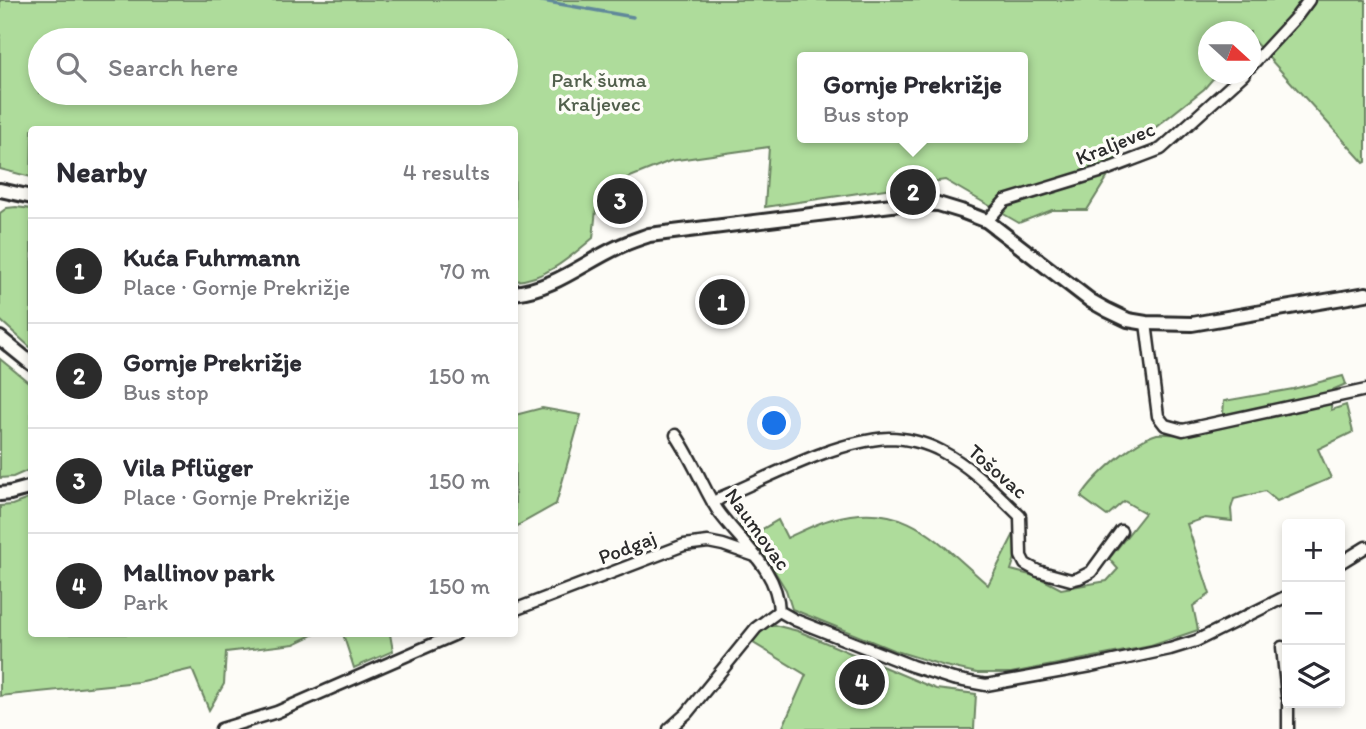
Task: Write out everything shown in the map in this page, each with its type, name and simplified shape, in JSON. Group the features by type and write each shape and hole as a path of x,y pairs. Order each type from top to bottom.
{"street":[{"path":"1261,55 1309,0"},
{"name":"Kraljevec","path":"987,221 1005,201 1103,171 1161,149 1233,84"},
{"path":"0,190 28,196"},
{"path":"518,293 530,292 566,276 618,247 649,235 908,203 938,204 987,221 1091,301 1128,320 1192,324 1366,294"},
{"path":"1146,323 1158,416 1165,425 1183,430 1366,390"},
{"path":"0,338 28,361"},
{"name":"Naumovac","path":"676,435 713,503 755,556 776,588 779,611"},
{"name":"Tošovac","path":"713,503 841,447 890,438 925,444 941,450 978,475 1020,516 1021,556 1025,564 1038,571 1071,580 1079,578 1091,572 1121,531"},
{"path":"0,494 28,487"},
{"name":"Podgaj","path":"518,608 684,545 708,542 755,556"},
{"path":"1345,560 1366,547"},
{"path":"669,729 682,720 756,628 779,611 795,620 912,666 953,679 986,685 1170,649 1196,641 1282,598"},
{"path":"221,729 277,712 449,637"},
{"path":"686,729 694,705"},
{"path":"1288,708 1288,729"}],"green space":[{"name":"Park šuma Kraljevec","path":"0,0 1366,0 1364,163 1261,49 1261,21 1198,21 1198,84 1208,84 1122,154 1087,210 1052,210 1019,223 945,180 765,207 769,147 670,161 598,190 593,238 547,272 526,280 518,281 518,126 28,126 28,176 0,169"},
{"path":"7,208 28,209 28,345 0,320 0,213"},
{"path":"0,359 28,382 28,470 13,477 0,478"},
{"path":"1343,376 1346,384 1332,390 1331,410 1346,405 1353,432 1318,449 1331,478 1277,501 1265,491 1234,499 1232,521 1205,518 1187,524 1210,594 1193,606 1198,630 1151,646 1011,673 977,673 893,650 792,609 786,590 767,559 744,532 733,511 754,534 778,520 787,538 826,521 858,514 881,514 901,519 936,540 988,585 1015,532 1020,535 1020,542 1011,570 1038,577 1061,589 1107,581 1118,569 1109,559 1145,513 1124,501 1107,516 1081,497 1114,461 1137,444 1157,434 1176,434 1222,426 1224,401 1293,389"},
{"path":"542,408 581,415 556,504 518,525 518,414"},
{"path":"28,499 28,637 309,637 294,644 226,652 224,684 209,710 192,669 138,682 0,696 0,506"},
{"path":"774,625 798,631 936,689 976,694 974,729 782,729 806,675 750,641 765,627"},
{"path":"344,637 391,637 393,651 354,668"}],"waterway":[{"path":"537,0 633,17"}],"place":[{"name":"Gornje Prekrižje","path":"913,192"},
{"name":"Vila Pflüger","path":"620,201"},
{"name":"Kuća Fuhrmann","path":"722,302"},
{"name":"Mallinov park","path":"862,682"}]}
